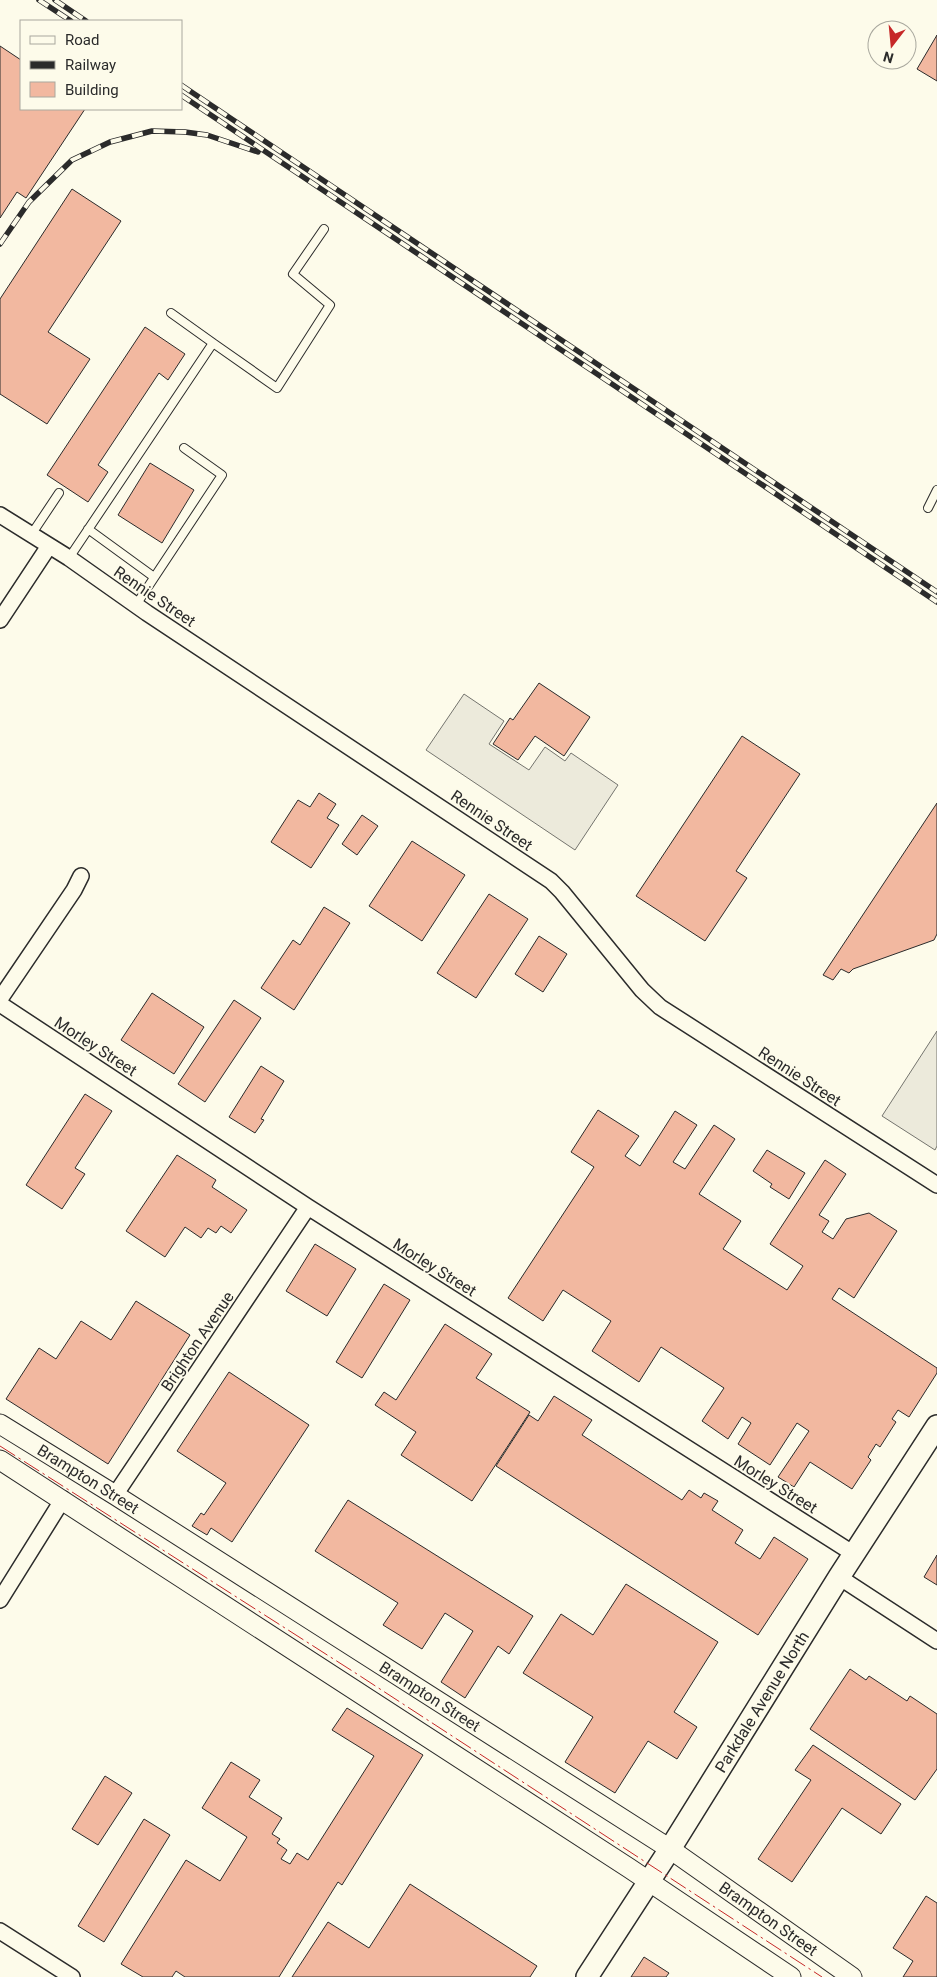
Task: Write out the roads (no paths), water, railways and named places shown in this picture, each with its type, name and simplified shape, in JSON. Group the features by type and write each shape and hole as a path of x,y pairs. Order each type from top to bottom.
{"main road":[{"name":"Parkdale Avenue North","path":"587,1977 670,1849 838,1577 937,1426"}],"street":[{"name":"Rennie Street","path":"0,515 69,558 136,605 551,880 642,990 660,1007 937,1185"},
{"path":"0,620 49,546"},
{"path":"0,999 74,890 81,876"},
{"name":"Morley Street","path":"0,1004 308,1207 854,1554"},
{"name":"Brighton Avenue","path":"115,1495 308,1207"},
{"name":"Brampton Street","path":"0,1424 115,1495 670,1849 852,1977"},
{"name":"Brampton Street","path":"0,1460 63,1499 649,1881 792,1977"},
{"path":"0,1600 63,1499"},
{"path":"838,1577 937,1641"},
{"path":"0,1931 72,1977"}],"lane":[{"path":"171,313 277,388 330,305 293,274 324,229"},
{"path":"69,558 212,343"},
{"path":"136,605 222,475 184,448"},
{"path":"928,508 937,490"},
{"path":"32,535 59,493"},
{"path":"88,529 154,576"}],"railway":[{"path":"39,0 69,20"},
{"path":"55,0 85,20"},
{"path":"182,86 937,592"},
{"path":"182,96 937,602"},
{"path":"0,244 29,202 72,160 110,142 152,131 185,132 207,135 258,152"}]}
